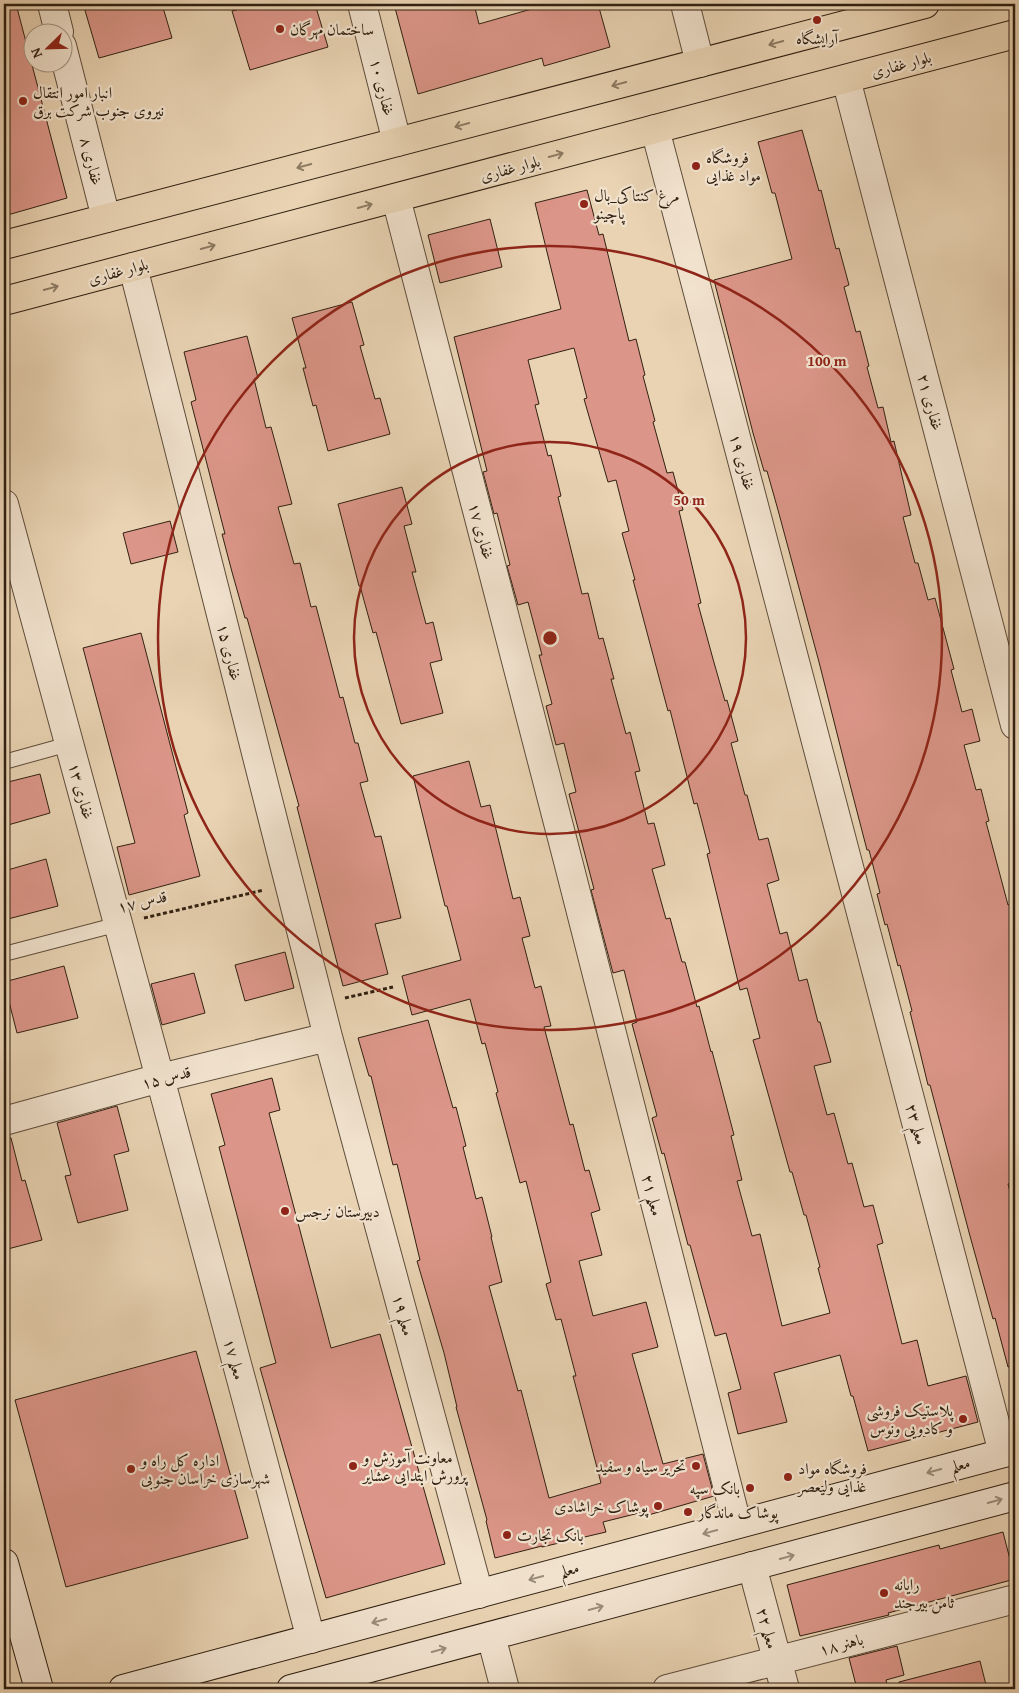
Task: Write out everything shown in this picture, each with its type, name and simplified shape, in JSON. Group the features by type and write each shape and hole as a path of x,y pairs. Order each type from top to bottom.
{"main road":[{"path":"4,245 925,4"},
{"name":"بلوار غفاری","path":"4,301 1015,34"}],"street":[{"path":"52,4 56,22"},
{"name":"غفاری ۱۰","path":"362,4 397,142"},
{"path":"685,4 700,62"},
{"name":"غفاری ۸","path":"69,72 106,218"},
{"name":"غفاری ۲۱","path":"846,79 1015,725"},
{"name":"غفاری ۱۹","path":"655,129 830,795"},
{"name":"غفاری ۱۷","path":"396,198 569,865"},
{"name":"غفاری ۱۵","path":"133,267 328,1037"},
{"name":"غفاری ۱۳","path":"4,504 160,1078"},
{"name":"معلم ۲۳","path":"830,795 1009,1451"},
{"name":"معلم ۲۱","path":"569,865 737,1524"},
{"name":"قدس ۱۵","path":"4,1121 160,1078 328,1037"},
{"name":"معلم ۱۹","path":"328,1037 479,1594"},
{"name":"معلم ۱۷","path":"160,1078 310,1639"},
{"name":"معلم","path":"124,1689 1009,1451"},
{"path":"290,1689 1015,1496"},
{"path":"4,1563 39,1689"},
{"name":"معلم ۲۲","path":"752,1566 785,1689"},
{"name":"باهنر ۱۸","path":"667,1689 1015,1599"},
{"path":"491,1636 505,1689"}],"lane":[{"path":"4,762 69,744"},
{"name":"قدس ۱۷","path":"4,954 119,924"}],"path":[{"name":"قدس ۱۷","path":"119,924 290,884"},
{"path":"320,1004 393,988"}],"building":[{"name":"انبار امور انتقال نیروی جنوب شرکت برق","path":"4,4 16,4 22,27 22,72 34,72 67,198 4,216"},
{"path":"96,4 162,4 172,38 99,58 84,7"},
{"name":"ساختمان مهرگان","path":"258,4 315,4 328,47 250,70 232,11"},
{"path":"394,4 474,4 479,24 549,4 598,4 610,47 544,66 542,58 418,94"},
{"path":"802,130 819,191 821,190 836,249 839,248 849,285 844,287 856,332 860,331 878,408 883,407 891,442 894,441 911,515 903,517 915,563 918,563 928,600 935,598 954,669 951,670 962,712 972,709 980,741 964,745 976,790 981,789 989,821 986,822 1015,925 1015,1182 1008,1184 1015,1212 1015,1366 1008,1367 995,1318 993,1319 930,1085 928,1085 900,965 898,966 887,924 885,925 877,894 880,893 869,850 867,850 778,510 767,471 764,471 753,433 714,280 792,259 775,193 772,193 758,142"},
{"path":"587,190 599,235 603,234 629,341 636,339 645,375 643,376 655,421 653,422 667,473 673,472 683,510 679,511 701,603 698,604 738,741 731,743 745,795 747,795 759,840 768,838 779,880 767,884 780,934 787,932 799,981 807,979 831,1062 814,1066 827,1115 834,1113 848,1164 852,1163 864,1207 873,1205 883,1243 877,1245 902,1344 917,1340 928,1386 966,1376 978,1422 868,1451 840,1355 774,1373 787,1422 738,1434 728,1393 741,1389 726,1333 715,1336 690,1245 688,1245 664,1153 662,1154 652,1118 657,1116 632,1024 637,1022 624,970 613,973 591,890 594,889 569,794 576,792 564,743 556,745 546,706 552,704 539,655 542,655 528,602 518,605 507,566 510,565 497,513 494,514 483,472 487,471 454,337 561,309 535,203","holes":["574,348 587,398 584,399 608,482 616,480 629,531 622,533 635,580 633,580 668,711 670,710 694,804 697,803 710,853 707,854 740,990 747,988 760,1038 753,1040 790,1172 792,1172 804,1215 806,1215 830,1313 782,1326 760,1234 752,1236 737,1181 742,1180 731,1136 734,1135 712,1051 699,1006 697,1007 685,962 682,962 670,918 666,919 652,869 665,865 654,823 648,824 635,772 640,771 630,732 626,734 611,679 614,679 603,638 599,639 588,593 582,594 558,497 561,496 551,455 548,456 535,405 539,404 528,360"]},
{"path":"490,219 502,267 440,283 428,235"},
{"path":"352,302 364,345 360,346 375,399 380,398 390,434 328,451 316,405 313,406 303,368 306,368 292,318"},
{"path":"247,336 258,378 254,379 266,428 271,427 292,504 278,507 294,564 300,563 311,607 316,606 340,698 343,697 355,743 358,743 368,781 360,783 375,837 381,836 401,918 375,924 388,974 343,986 297,807 299,806 222,534 225,534 191,402 196,400 184,352"},
{"path":"402,487 412,524 404,526 416,572 412,572 426,624 433,622 442,660 430,663 443,713 401,724 376,632 373,633 359,586 338,504"},
{"path":"170,521 178,552 131,564 123,533"},
{"path":"141,633 188,813 184,815 200,876 129,895 117,847 135,843 83,648"},
{"path":"469,761 481,807 490,805 513,899 520,897 530,936 522,938 535,988 541,986 551,1026 544,1027 570,1125 573,1124 585,1171 589,1170 600,1210 591,1213 602,1255 579,1261 593,1316 646,1302 658,1347 632,1354 663,1464 703,1454 714,1496 645,1516 643,1512 603,1522 606,1532 495,1558 444,1353 417,1261 420,1260 397,1164 393,1165 371,1076 369,1076 358,1038 428,1020 453,1108 456,1107 466,1146 463,1147 476,1199 482,1197 502,1282 489,1286 518,1391 521,1390 549,1498 601,1483 573,1376 576,1376 561,1319 556,1320 546,1284 551,1282 526,1181 520,1183 485,1043 482,1044 470,999 412,1015 402,976 461,960 447,906 445,906 413,776"},
{"path":"40,774 50,813 8,825 4,809 4,783"},
{"path":"46,859 58,906 4,920 4,871"},
{"path":"285,952 294,988 245,1001 235,965"},
{"path":"64,966 78,1018 17,1033 4,982"},
{"path":"194,973 205,1013 162,1025 151,984"},
{"name":"معاونت آموزش و پرورش ابتدایی عشایر","path":"272,1078 280,1110 269,1113 331,1348 380,1334 445,1564 326,1598 260,1368 276,1363 219,1147 225,1145 211,1094"},
{"path":"117,1106 129,1151 114,1155 128,1210 78,1223 65,1176 71,1175 57,1123"},
{"path":"4,1138 11,1138 22,1181 25,1180 42,1240 4,1250"},
{"name":"اداره کل راه و شهرسازی خراسان جنوبی","path":"196,1351 248,1538 66,1587 15,1400"},
{"path":"1003,1532 1015,1579 888,1613 889,1615 800,1636 787,1585 939,1545 940,1549"},
{"path":"897,1646 904,1675 886,1680 888,1689 857,1689 849,1658"},
{"path":"980,1661 987,1689 900,1689 899,1682"}],"place":[{"name":"آرایشگاه","path":"817,20"},
{"name":"ساختمان مهرگان","path":"280,29"},
{"name":"انبار امور انتقال نیروی جنوب شرکت برق","path":"23,101"},
{"name":"فروشگاه مواد غذایی","path":"696,166"},
{"name":"مرغ کنتاکی_بال پاچینو","path":"584,204"},
{"name":"دبیرستان نرجس","path":"285,1211"},
{"name":"پلاستیک فروشی و کادویی ونوس","path":"963,1419"},
{"name":"معاونت آموزش و پرورش ابتدایی عشایر","path":"353,1466"},
{"name":"تحریر سیاه و سفید","path":"696,1466"},
{"name":"اداره کل راه و شهرسازی خراسان جنوبی","path":"131,1469"},
{"name":"فروشگاه مواد غذایی ولیعصر","path":"788,1477"},
{"name":"بانک سپه","path":"750,1488"},
{"name":"پوشاک خراشادی","path":"658,1506"},
{"name":"پوشاک ماندگار","path":"688,1512"},
{"name":"بانک تجارت","path":"507,1535"},
{"name":"رایانه ثامن بیرجند","path":"884,1593"}]}
